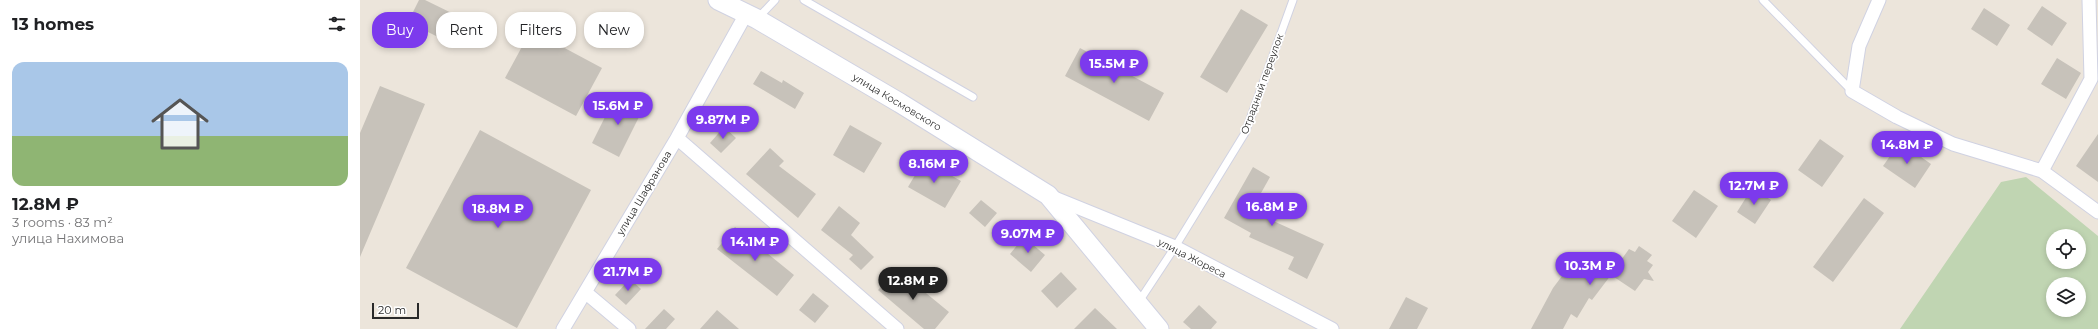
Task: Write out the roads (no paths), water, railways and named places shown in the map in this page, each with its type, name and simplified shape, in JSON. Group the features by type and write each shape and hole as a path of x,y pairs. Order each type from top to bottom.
{"main road":[{"name":"улица Космовского","path":"718,0 751,17 900,103 1048,195 1159,329"}],"street":[{"path":"1878,0 1859,46 1852,91 1897,117 1953,144 2042,171 2098,212"},
{"path":"2042,171 2091,79 2089,0"},
{"name":"улица Шафранова","path":"563,329 751,17"},
{"path":"677,138 897,329"},
{"name":"улица Жореса","path":"1048,195 1175,247 1332,329"},
{"path":"585,292 629,329"}],"lane":[{"path":"751,17 774,0"},
{"path":"804,0 973,98"},
{"name":"Отрадный переулок","path":"1138,303 1175,247 1246,133 1292,0"},
{"path":"1763,0 1852,91"}]}
